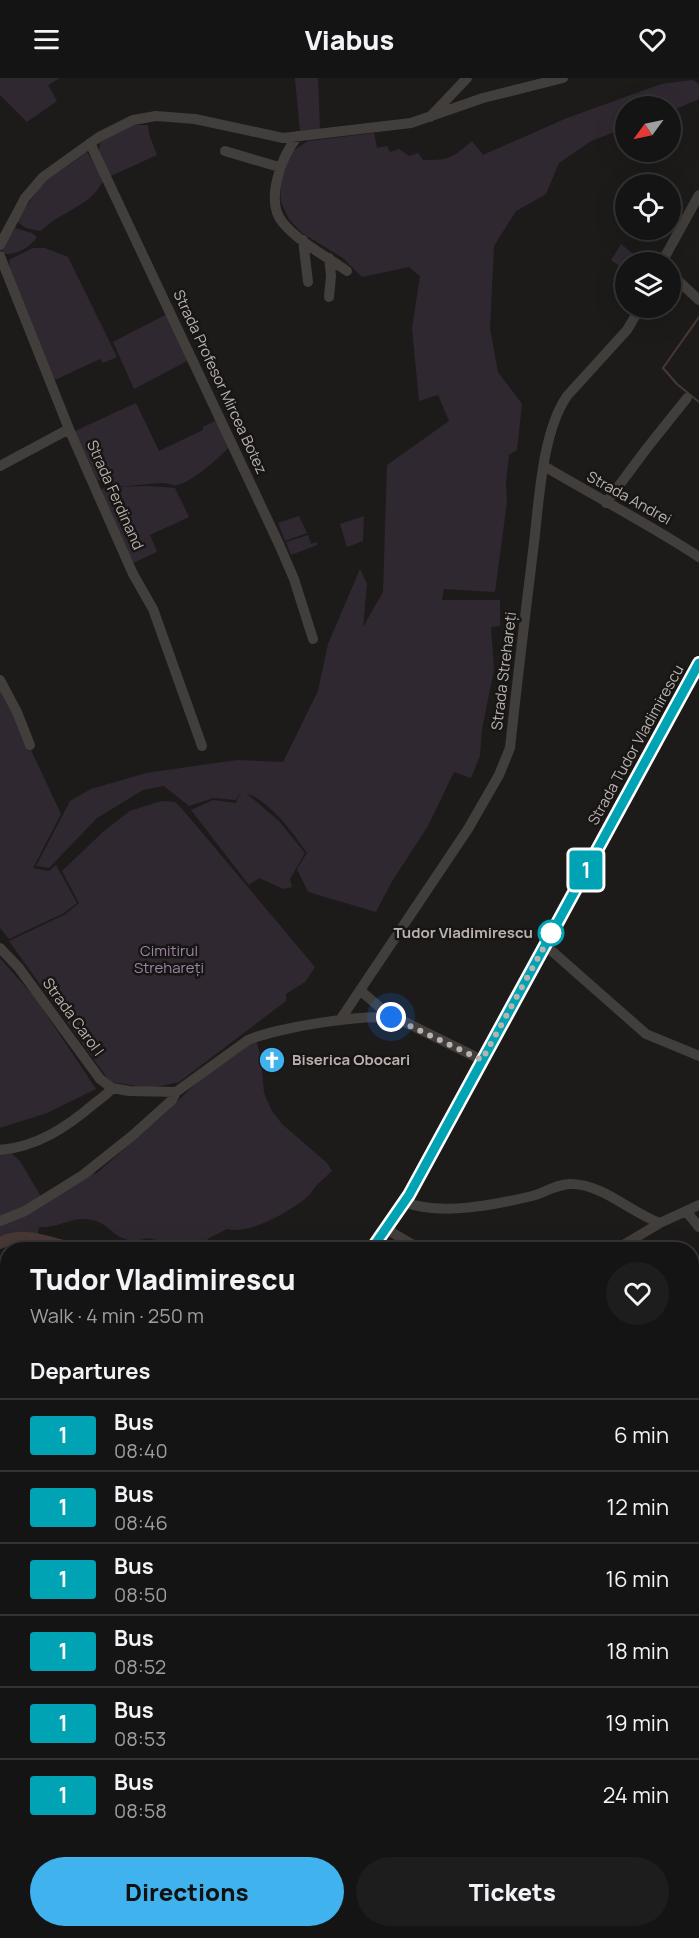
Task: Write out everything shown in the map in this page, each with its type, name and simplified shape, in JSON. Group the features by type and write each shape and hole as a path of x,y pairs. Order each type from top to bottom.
{"main road":[{"name":"Strada Tudor Vladimirescu","path":"377,1242 404,1202 699,663"}],"street":[{"path":"429,118 467,78"},
{"path":"0,244 21,203 44,177 90,142 120,124 147,117 195,119 283,138 372,129 411,123 483,98 563,78"},
{"path":"298,136 288,148 279,167 276,189 281,221 303,240 347,271"},
{"name":"Strada Profesor Mircea Botez","path":"90,142 270,522 294,579 313,639"},
{"path":"225,151 279,167"},
{"path":"668,252 699,195"},
{"path":"303,240 308,282"},
{"name":"Strada Ferdinand","path":"0,256 69,429 134,574 153,609 202,746"},
{"path":"328,297 331,276 329,258"},
{"path":"681,283 699,300"},
{"name":"Strada Strehareți","path":"340,1020 468,829 499,775 510,747 549,437 561,404 576,384 627,330 634,318"},
{"path":"606,504 646,448 687,398"},
{"path":"0,466 69,429"},
{"name":"Strada Andrei","path":"544,466 699,557"},
{"path":"0,680 17,712 30,744"},
{"path":"545,945 646,1034 699,1056"},
{"name":"Strada Carol I","path":"0,948 19,968 100,1079 112,1088"},
{"path":"361,991 391,1017 482,1060"},
{"path":"0,1221 25,1211 83,1174 132,1136 172,1100 176,1092 248,1040 274,1032 340,1020 391,1017"},
{"path":"0,1150 16,1148 41,1140 83,1114 112,1088 129,1091 176,1092"},
{"path":"404,1202 425,1208 459,1208 514,1200 572,1184 598,1190 636,1213 660,1223"},
{"path":"629,1242 660,1223 699,1205"},
{"path":"687,1211 699,1227"},
{"path":"386,1229 408,1242"}],"green space":[{"path":"0,78 60,78 48,85 57,101 27,122 0,95"},
{"path":"295,78 318,78 320,131 300,132"},
{"path":"693,80 699,84 699,99 681,107 681,96 628,96 661,84"},
{"path":"615,101 615,132 591,141 559,163 546,194 516,211 494,246 490,328 498,372 522,404 517,450 509,455 506,483 507,502 495,592 444,589 442,600 500,600 500,626 491,627 494,670 482,729 480,756 471,778 454,772 428,826 391,883 376,912 308,892 297,869 307,853 272,810 246,793 279,821 305,853 290,879 292,887 284,889 259,878 249,885 191,810 213,800 236,803 241,791 236,800 213,798 189,806 164,786 143,790 97,818 49,868 36,866 70,801 91,789 146,773 237,760 283,762 318,691 328,644 360,569 367,584 363,627 383,592 387,465 449,421 438,395 419,401 412,328 420,276 409,267 362,277 343,258 302,233 289,219 281,202 280,186 291,152 308,141 374,133 377,148 387,146 390,152 399,149 409,156 418,153 423,160 450,157 472,141 483,155 567,118"},
{"path":"130,125 148,125 157,155 109,177 99,153 100,142"},
{"path":"87,152 104,179 95,193 40,231 26,228 16,221 43,183"},
{"path":"15,228 32,233 37,237 22,250 3,254 2,248"},
{"path":"621,244 631,252 616,252"},
{"path":"33,248 45,248 68,257 117,357 103,363 100,359 54,379 10,271 9,260"},
{"path":"167,314 189,360 134,389 113,342"},
{"path":"136,403 159,451 203,430 203,427 217,420 230,446 205,469 182,483 120,486 104,483 97,479 75,431"},
{"path":"105,487 175,488 189,517 150,535 157,552 133,563 101,494"},
{"path":"299,516 307,533 285,541 278,523"},
{"path":"364,516 363,541 347,547 340,524"},
{"path":"308,535 311,544 317,542 317,545 291,555 286,542"},
{"path":"0,684 61,814 33,868 49,871 56,865 77,903 64,913 9,939 0,928"},
{"name":"Cimitirul Strehareți","path":"161,801 175,802 183,810 315,967 305,982 286,994 286,1001 179,1082 151,1088 110,1082 9,941 66,914 79,903 62,871 104,831 130,811"},
{"path":"0,958 36,999 96,1089 47,1113 0,1128"},
{"path":"255,1037 261,1057 264,1093 272,1111 282,1124 327,1163 332,1171 306,1198 290,1210 257,1226 236,1230 227,1229 204,1242 159,1242 149,1238 131,1241 119,1236 99,1222 85,1219 39,1227 37,1240 0,1242 0,1143 20,1161 43,1200 83,1175 97,1173 162,1116 217,1063"}],"waterway":[{"path":"699,317 663,368 677,384 699,402"},
{"path":"2,1242 20,1238 48,1242"}],"bus line":[{"name":"1","path":"377,1242 409,1195 699,663"}],"place":[{"name":"Tudor Vladimirescu","path":"551,933"},
{"name":"Biserica Obocari","path":"272,1060"}],"route":[{"path":"391,1017 482,1060 556,925 551,933"}]}
